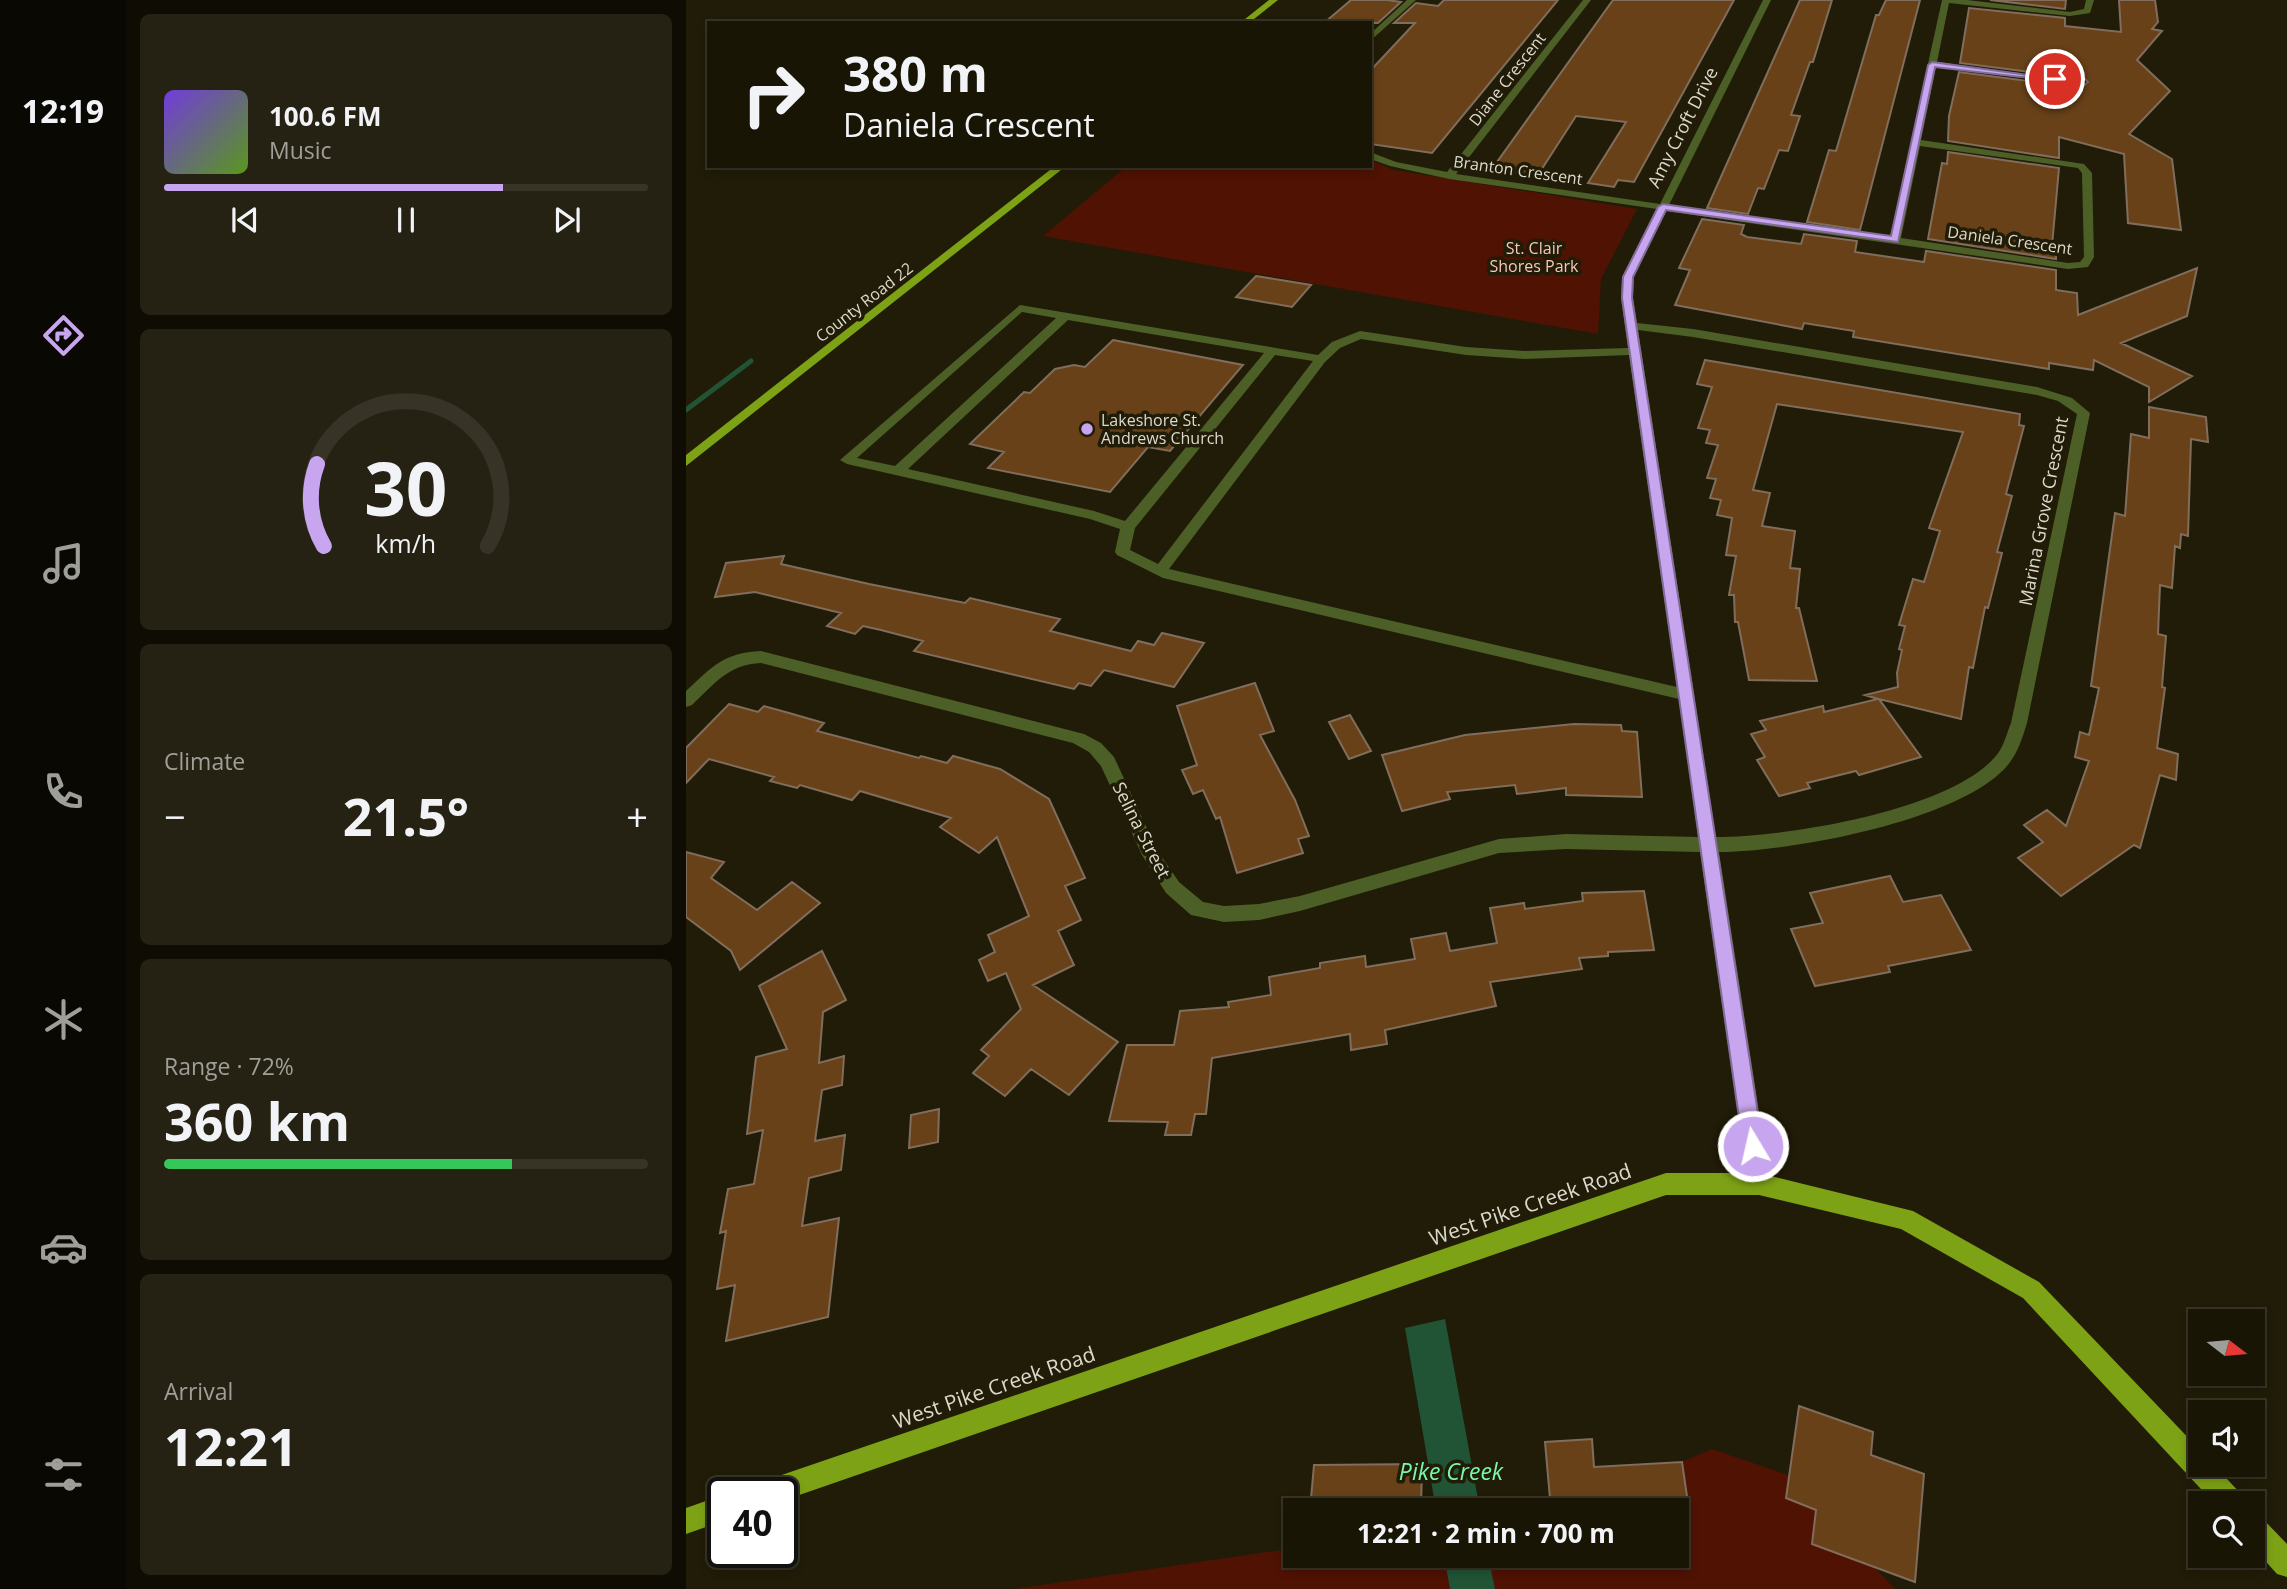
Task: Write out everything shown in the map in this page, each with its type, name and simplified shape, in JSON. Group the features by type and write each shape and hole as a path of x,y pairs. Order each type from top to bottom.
{"main road":[{"path":"1247,21 1273,0"},
{"name":"County Road 22","path":"686,462 1058,168"},
{"name":"West Pike Creek Road","path":"798,1482 1667,1184 1759,1184 1905,1219 2031,1290 2221,1491"},
{"path":"686,1521 707,1514"},
{"path":"2265,1540 2287,1564"}],"street":[{"path":"1372,37 1412,0"},
{"name":"Diane Crescent","path":"1449,176 1587,0"},
{"name":"Amy Croft Drive","path":"1759,1184 1627,298 1628,277 1767,0"},
{"path":"1895,240 1946,0 2070,14 2087,11 2090,0"},
{"path":"1932,65 2081,82"},
{"name":"Daniela Crescent","path":"1663,207 2068,266 2084,265 2089,257 2087,173 2081,166 1915,142"},
{"name":"Branton Crescent","path":"1372,156 1393,164 1449,176 1663,207"},
{"path":"1128,527 1094,515 847,460 1020,309 1321,359"},
{"path":"898,471 1065,316"},
{"name":"Marina Grove Crescent","path":"1632,326 1693,333 2037,391 2060,396 2074,403 2084,413 2019,723 2010,750 1965,789 1931,804 1806,838 1767,843 1707,844"},
{"path":"1160,571 1321,359 1336,345 1360,335 1466,351 1525,355 1634,351"},
{"path":"1272,351 1128,527 1122,552 1160,571 1685,695"},
{"name":"Selina Street","path":"686,701 717,672 738,658 761,657 1078,738 1097,748 1110,764 1162,872 1177,894 1199,909 1230,915 1292,905 1496,846 1552,841 1707,844"}],"green space":[{"name":"St. Clair Shores Park","path":"1372,161 1394,170 1637,209 1601,279 1598,334 1043,236 1125,168 1372,168"},
{"path":"1712,1449 1788,1475 1895,1589 1015,1589 1283,1550 1283,1568 1689,1568 1689,1498 1596,1498"}],"water":[{"name":"Pike Creek","path":"1445,1319 1478,1498 1434,1498 1405,1328"},
{"path":"1446,1568 1491,1568 1495,1589 1450,1589"}],"building":[{"path":"1351,0 1401,2 1378,23 1326,21"},
{"path":"1444,0 1558,0 1432,153 1372,144 1372,69 1415,23 1394,23 1416,3 1438,6"},
{"path":"1613,0 1734,0 1634,182 1618,180 1614,187 1588,183 1626,122 1576,116 1538,175 1492,169"},
{"path":"1800,0 1832,0 1813,62 1810,62 1791,115 1800,116 1788,151 1779,150 1764,189 1758,188 1748,214 1707,208"},
{"path":"1886,0 1920,0 1860,230 1807,222 1829,150 1836,151 1876,15 1879,15"},
{"path":"1990,0 2066,0 2065,9"},
{"path":"2119,0 2155,0 2158,22 2152,29 2162,31 2137,60 2170,91 2129,134 2172,159 2181,230 2128,223 2124,154 2059,137 2059,158 1948,141 1949,116 1959,72 2081,88 2088,82 2085,79 1960,63 1969,8 2065,18 2065,26 2121,32"},
{"path":"1948,152 2059,168 2052,246 2056,247 2056,259 1928,239 1942,163 1947,164"},
{"path":"1702,219 1744,225 1741,234 1747,237 1801,244 1804,234 1857,241 1855,252 1924,262 1926,251 2056,270 2056,290 2077,293 2078,315 2197,268 2187,316 2121,343 2192,376 2149,402 2149,387 2094,360 2093,370 2049,363 2049,369 1853,337 1854,331 1804,323 1802,329 1675,305 1690,270 1679,268"},
{"path":"1256,276 1311,285 1292,307 1236,297"},
{"name":"Lakeshore St. Andrews Church","path":"1113,340 1243,365 1170,451 1148,447 1110,492 988,468 1004,452 970,444 1024,392 1030,393 1055,369 1074,365 1085,367"},
{"path":"1705,360 2020,414 2019,425 2024,426 2006,494 2012,496 1997,552 2002,553 1988,608 1985,607 1973,668 1969,667 1961,719 1879,699 1921,757 1859,775 1856,771 1807,783 1810,788 1779,796 1757,760 1765,757 1751,734 1766,730 1760,721 1823,706 1824,712 1878,699 1865,695 1898,687 1897,673 1902,650 1899,649 1905,626 1899,625 1913,579 1924,582 1940,531 1929,528 1963,432 1777,404 1753,490 1770,493 1762,526 1795,531 1790,568 1800,569 1796,608 1799,608 1817,681 1749,680 1738,622 1735,622 1734,595 1729,595 1736,556 1726,555 1732,518 1717,515 1721,500 1710,498 1716,479 1707,478 1718,445 1706,443 1710,430 1698,428 1712,387 1697,384"},
{"path":"2149,407 2206,417 2208,442 2191,439 2188,536 2181,534 2180,548 2175,546 2172,588 2160,585 2158,634 2166,636 2162,687 2165,688 2157,748 2178,754 2176,780 2160,775 2140,848 2134,845 2061,896 2018,858 2043,842 2024,825 2047,810 2066,826 2089,761 2075,757 2080,732 2089,735 2099,688 2091,686 2115,513 2125,516 2131,434 2149,438"},
{"path":"784,556 781,564 965,603 970,598 1060,619 1050,631 1131,651 1138,641 1154,645 1162,633 1204,643 1174,687 1104,670 1091,686 1079,683 1074,689 914,651 923,641 881,630 863,626 855,634 827,626 841,613 755,592 715,597 726,563"},
{"path":"1255,683 1274,731 1260,735 1295,800 1309,836 1298,839 1303,853 1237,873 1220,817 1216,819 1203,790 1193,794 1182,770 1197,765 1177,706"},
{"path":"729,704 758,712 764,706 789,713 824,723 817,731 919,758 921,756 947,763 953,756 1000,769 1049,799 1085,878 1065,886 1081,920 1058,931 1074,965 1033,985 1118,1042 1069,1095 1031,1069 1005,1096 973,1073 989,1056 981,1050 1021,1009 1006,973 988,981 979,960 995,952 988,935 1029,916 997,837 979,853 940,827 951,818 860,791 852,800 800,785 797,788 770,781 774,777 709,759 686,783 686,748"},
{"path":"1350,715 1371,751 1349,759 1329,722"},
{"path":"1574,724 1621,725 1622,731 1637,732 1642,797 1566,795 1566,788 1517,794 1515,785 1447,792 1450,799 1402,811 1382,755 1465,735"},
{"path":"686,852 724,862 711,878 757,910 792,882 820,903 740,970 731,951 686,917"},
{"path":"1890,876 1903,902 1941,895 1971,950 1888,966 1890,972 1815,986 1791,929 1823,923 1810,893"},
{"path":"1644,891 1654,950 1608,952 1608,956 1579,958 1582,969 1490,982 1496,1006 1385,1030 1387,1044 1351,1050 1350,1034 1212,1058 1206,1114 1195,1114 1191,1135 1165,1135 1168,1122 1109,1121 1127,1045 1174,1045 1180,1011 1229,1007 1228,1002 1271,995 1269,977 1320,968 1320,963 1365,956 1366,967 1415,959 1411,939 1446,933 1450,951 1497,943 1490,908 1524,903 1525,909 1583,901 1582,893"},
{"path":"822,951 846,1000 823,1012 819,1063 844,1056 842,1085 822,1090 815,1141 845,1135 841,1170 809,1178 802,1226 839,1218 828,1317 726,1341 735,1285 717,1289 726,1231 720,1233 728,1189 754,1184 763,1130 747,1134 756,1057 787,1049 759,986"},
{"path":"939,1109 938,1142 909,1148 911,1115"},
{"path":"1799,1406 1873,1432 1871,1455 1924,1474 1915,1582 1812,1544 1816,1510 1786,1498"},
{"path":"1592,1439 1594,1467 1682,1462 1687,1498 1550,1498 1545,1442"},
{"path":"1422,1464 1421,1498 1311,1498 1314,1465"}],"waterway":[{"path":"686,410 751,361"}],"place":[{"name":"Lakeshore St. Andrews Church","path":"1087,429"}],"route":[{"path":"1753,1146 1634,351 1627,298 1628,277 1663,207 1895,240 1932,65 2055,79"}]}
